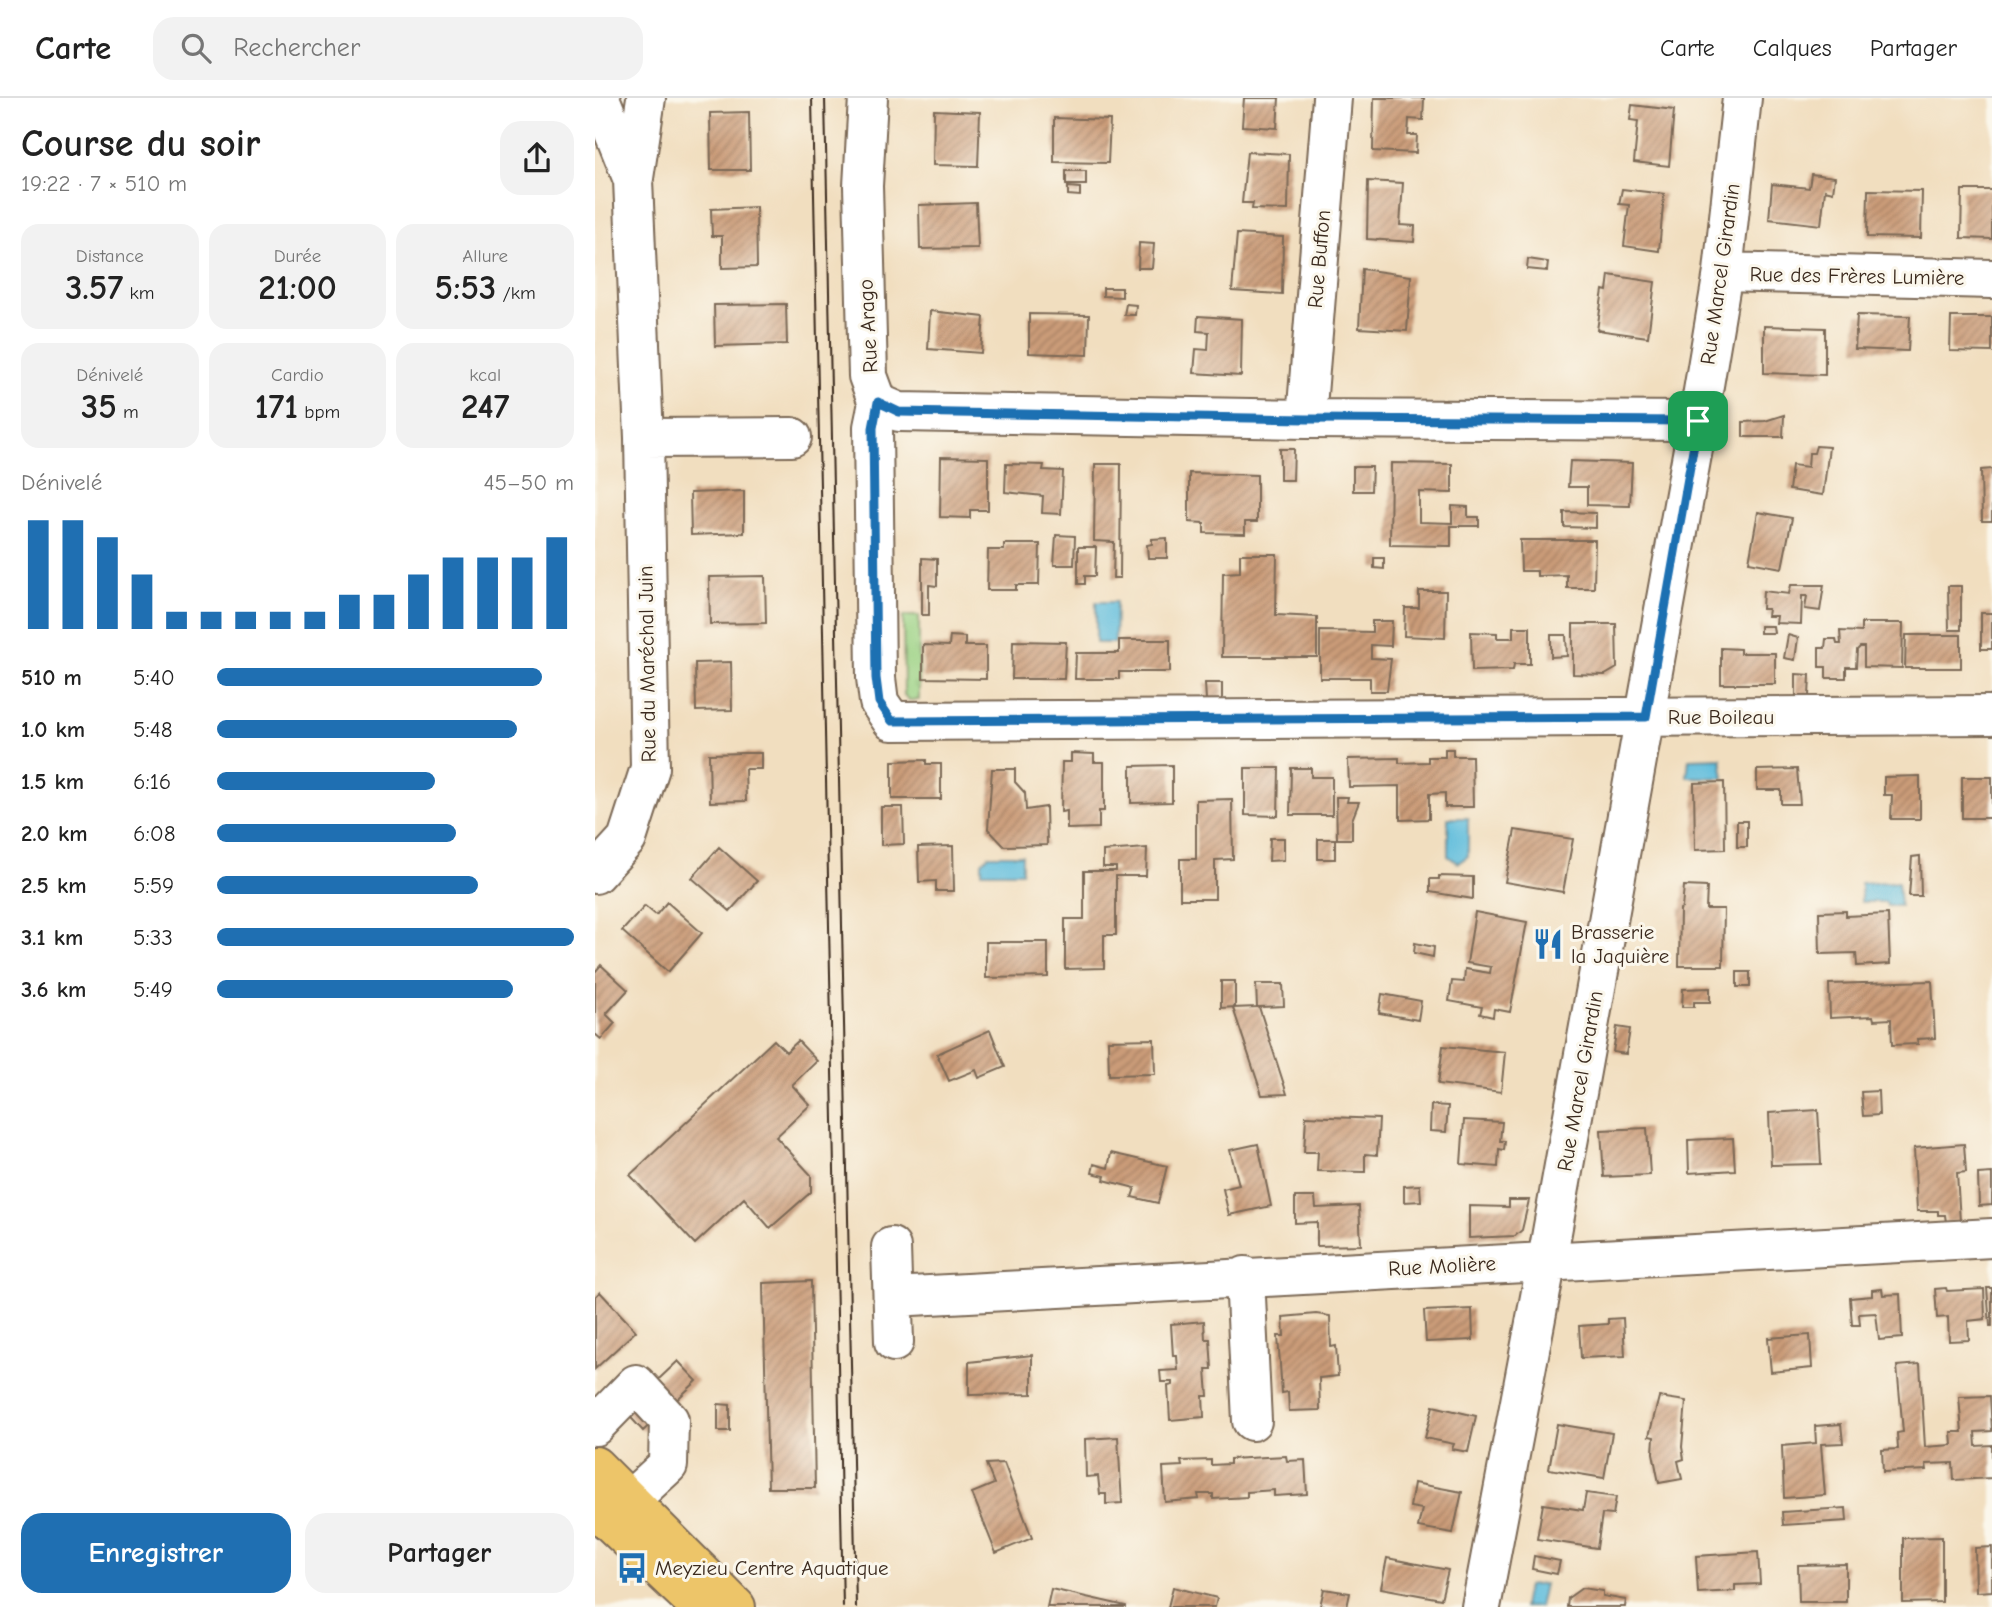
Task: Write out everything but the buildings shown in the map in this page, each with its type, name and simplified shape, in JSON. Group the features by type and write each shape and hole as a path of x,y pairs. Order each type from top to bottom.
{"main road":[{"path":"595,1466 608,1506 700,1607"},
{"path":"608,1506 736,1607"}],"street":[{"name":"Rue du Maréchal Juin","path":"595,874 627,839 650,768 644,439 633,180 600,98"},
{"path":"633,180 646,98"},
{"name":"Rue Arago","path":"868,98 863,186 868,376 878,402 899,412 1306,419 1698,421"},
{"name":"Rue Buffon","path":"1306,419 1332,98"},
{"name":"Rue Marcel Girardin","path":"1481,1607 1548,1260 1698,421 1723,272 1742,98"},
{"name":"Rue des Frères Lumière","path":"1723,272 1992,279"},
{"name":"Rue Boileau","path":"878,402 873,428 876,678 879,702 892,721 1992,715"},
{"path":"644,439 792,437"},
{"name":"Rue Molière","path":"893,1297 1992,1238"},
{"path":"891,1247 894,1342"},
{"path":"1245,1276 1252,1421"},
{"path":"595,1426 636,1384 669,1420 668,1465 608,1506"}],"green space":[{"path":"903,616 919,616 919,700 909,700 904,695"}],"water":[{"path":"1096,602 1116,602 1115,643 1096,643"},
{"path":"1721,758 1724,778 1687,777 1689,759"},
{"path":"1448,818 1468,818 1468,856 1458,863 1448,856"},
{"path":"989,855 1022,855 1022,872 982,872 982,862"},
{"path":"1898,882 1900,906 1887,906 1886,902 1861,902 1861,883"},
{"path":"1544,1584 1539,1607 1523,1607 1527,1586"}],"tram line":[{"path":"812,98 843,1607"},
{"path":"825,98 856,1607"}],"place":[{"name":"Brasserie la Jaquière","path":"1548,944"},
{"name":"Meyzieu Centre Aquatique","path":"632,1568"}],"route":[{"path":"878,402 899,412 1306,419 1698,421 1646,717 892,721 879,702 876,678 873,428 878,402"}]}
